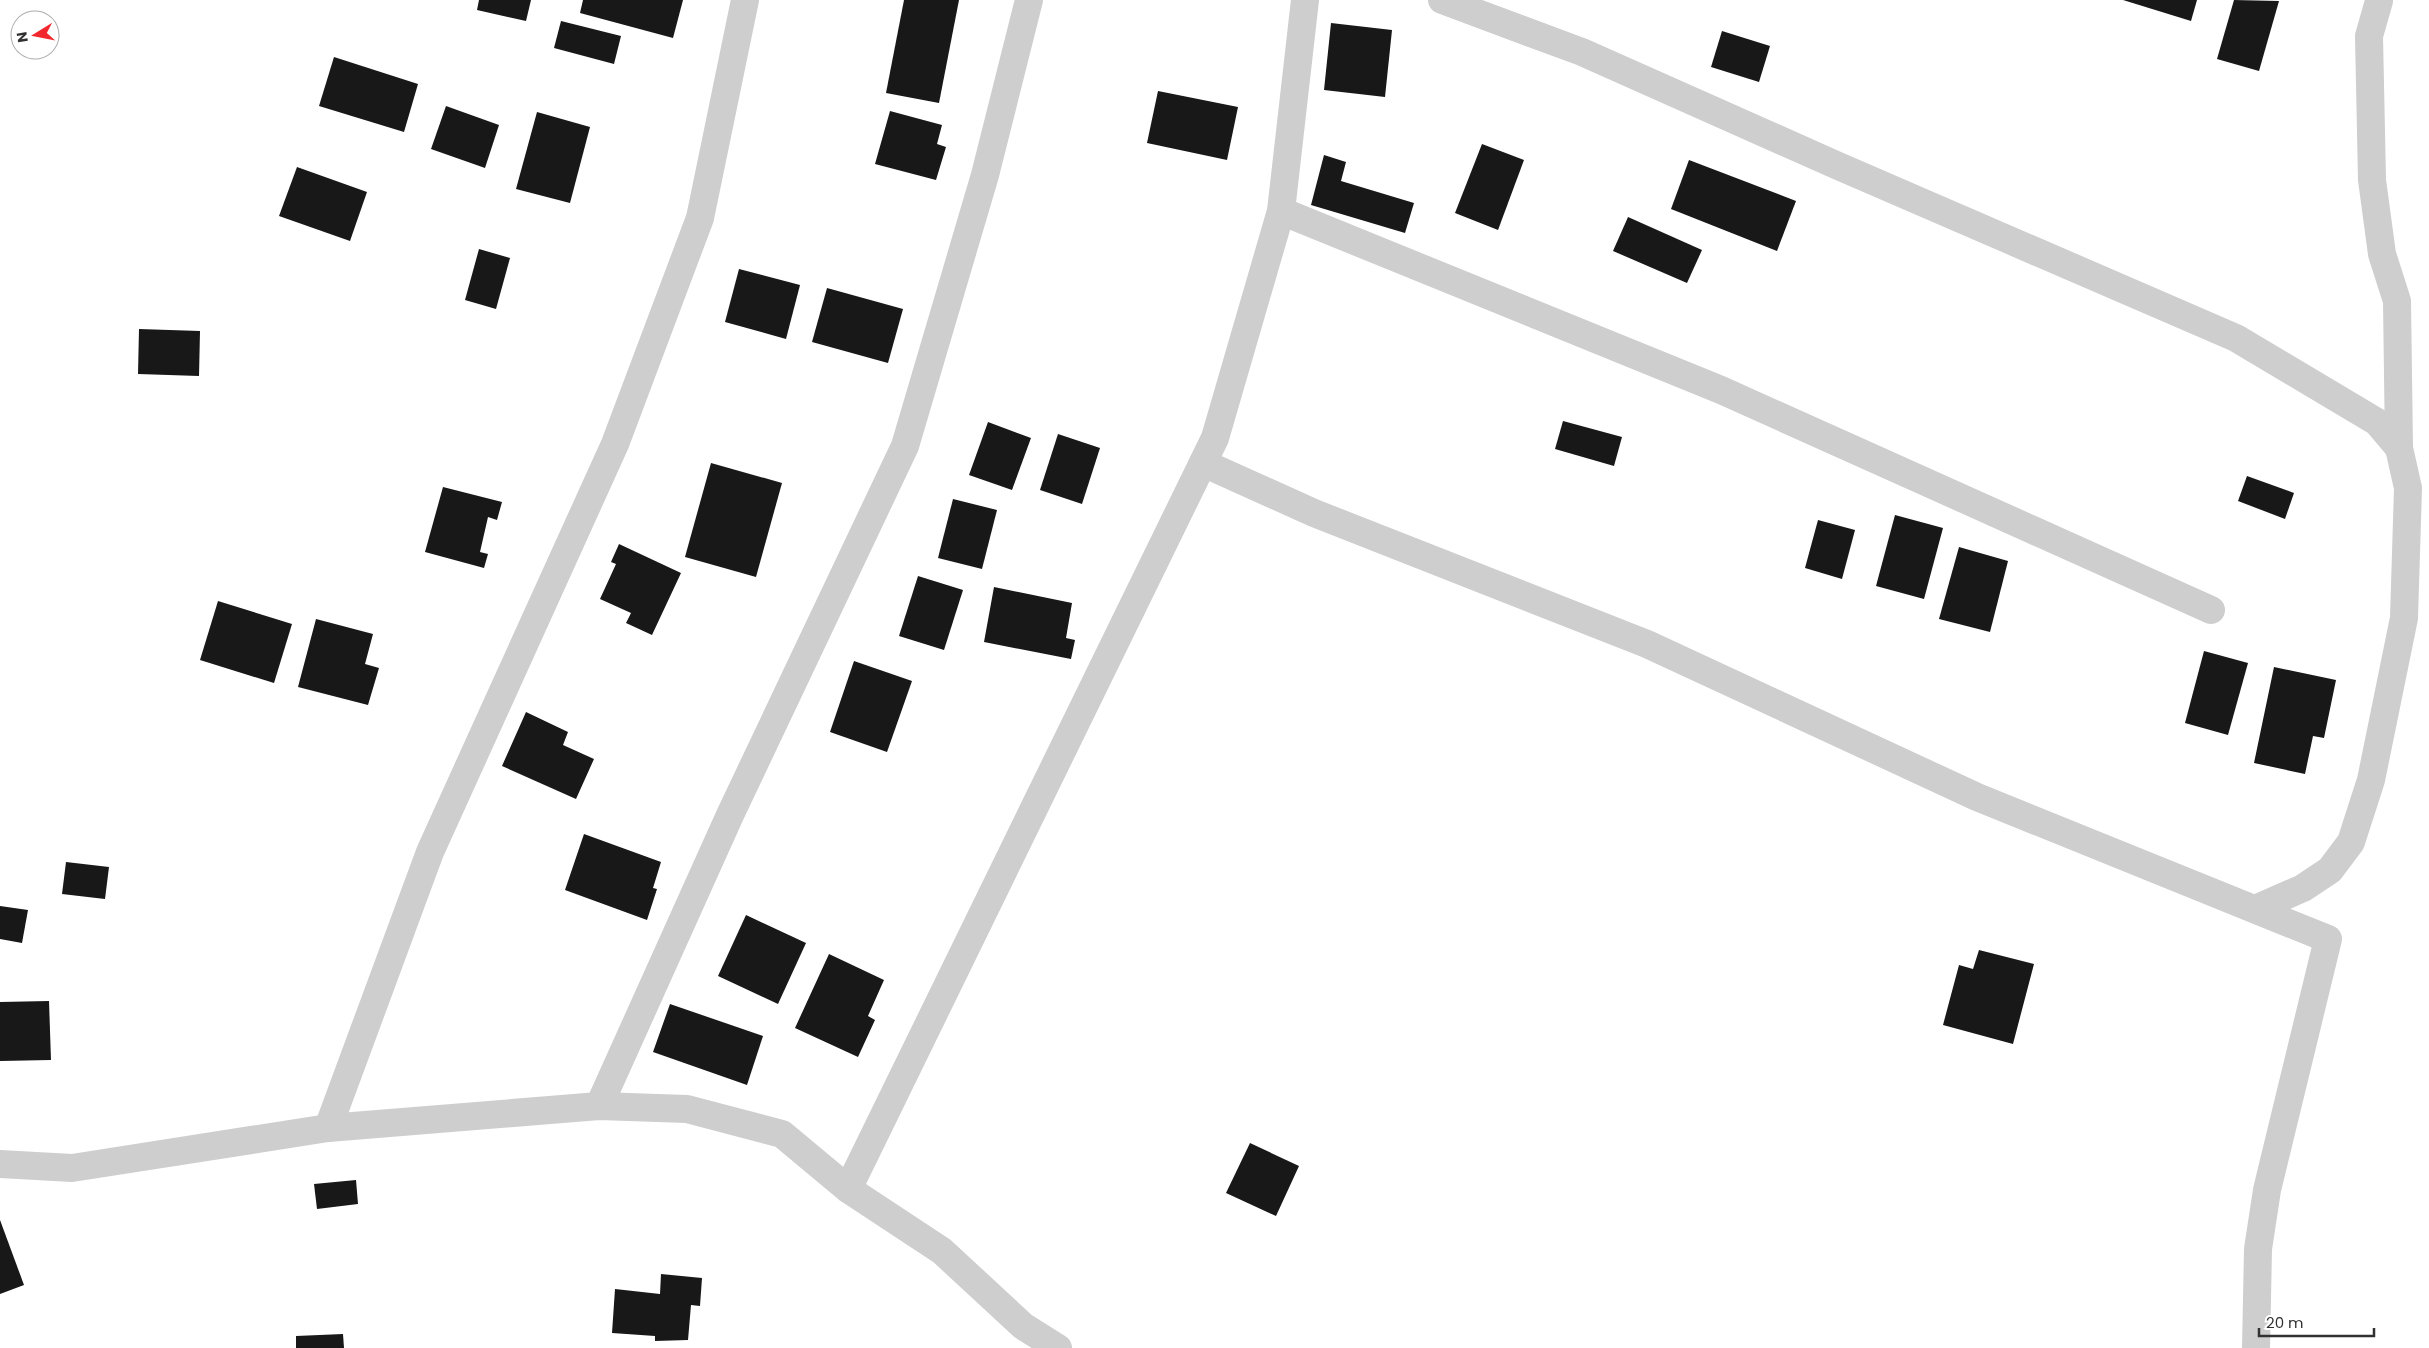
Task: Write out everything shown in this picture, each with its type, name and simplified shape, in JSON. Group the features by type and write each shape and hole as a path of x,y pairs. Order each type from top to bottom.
{"street":[{"path":"328,1128 430,852 615,444 700,218 745,0"},
{"path":"599,1106 730,815 905,446 985,175 1029,0"},
{"path":"848,1189 1215,438 1281,211 1305,0"},
{"path":"1442,0 1582,52 1845,169 2236,338 2377,422 2399,448"},
{"path":"2255,909 2303,888 2330,870 2350,842 2371,780 2404,618 2408,488 2399,448 2397,301 2382,254 2372,180 2369,36 2379,1"},
{"path":"1281,211 1721,390 2211,610"},
{"path":"1203,463 1314,513 1647,644 1977,797 2328,939 2267,1190 2258,1249 2256,1348"},
{"path":"0,1164 72,1168 328,1128 599,1106 686,1109 782,1134 848,1189 942,1251 1023,1326 1058,1348"}],"building":[{"path":"479,0 531,0 526,21 477,10"},
{"path":"583,0 683,0 673,38 580,13"},
{"path":"904,0 959,0 939,103 886,93"},
{"path":"2123,0 2197,0 2191,21"},
{"path":"2234,0 2279,1 2259,71 2217,59"},
{"path":"561,21 621,36 614,64 554,48"},
{"path":"1331,23 1392,30 1385,97 1324,90"},
{"path":"1722,31 1770,46 1759,82 1711,67"},
{"path":"334,57 418,84 404,132 319,106"},
{"path":"1158,91 1238,107 1227,160 1147,143"},
{"path":"446,106 499,125 485,168 431,149"},
{"path":"890,111 942,125 937,144 946,147 936,180 875,164"},
{"path":"537,112 590,127 570,203 516,189"},
{"path":"1482,144 1524,160 1498,230 1455,213"},
{"path":"1324,155 1346,162 1341,181 1414,203 1405,233 1311,205"},
{"path":"1689,160 1796,201 1777,251 1671,209"},
{"path":"297,167 367,192 350,241 279,216"},
{"path":"1628,217 1702,250 1687,283 1613,251"},
{"path":"479,249 510,258 496,309 465,300"},
{"path":"739,269 800,285 786,339 725,322"},
{"path":"827,288 903,309 888,363 812,342"},
{"path":"139,329 200,331 199,376 138,374"},
{"path":"1563,421 1622,437 1614,466 1555,449"},
{"path":"988,422 1031,438 1012,490 969,475"},
{"path":"1058,434 1100,448 1082,504 1040,490"},
{"path":"711,463 782,483 756,577 685,557"},
{"path":"2247,476 2294,493 2285,519 2238,501"},
{"path":"443,487 502,502 497,520 488,517 480,552 488,554 484,568 425,552"},
{"path":"953,499 997,510 982,569 938,558"},
{"path":"1895,515 1943,528 1924,599 1876,586"},
{"path":"1818,520 1855,530 1842,579 1805,568"},
{"path":"619,544 681,573 652,635 626,623 631,613 600,599 616,564 611,562"},
{"path":"1959,547 2008,561 1990,632 1939,619"},
{"path":"918,576 963,590 944,650 899,636"},
{"path":"994,587 1072,603 1066,638 1075,640 1071,659 984,642"},
{"path":"218,601 292,624 274,683 200,660"},
{"path":"316,619 373,634 365,664 379,668 368,705 298,687"},
{"path":"2204,651 2248,663 2228,735 2185,723"},
{"path":"854,661 912,681 887,752 830,732"},
{"path":"2274,667 2336,680 2324,738 2313,736 2305,774 2254,763"},
{"path":"526,712 568,732 563,745 594,759 576,799 502,766"},
{"path":"584,834 661,862 653,888 657,889 647,920 565,890"},
{"path":"66,862 109,867 105,899 62,894"},
{"path":"0,906 28,910 22,943 0,939"},
{"path":"746,915 806,943 778,1004 718,976"},
{"path":"1979,950 2034,964 2013,1044 1943,1025 1959,965 1973,969"},
{"path":"829,954 884,980 868,1016 875,1020 858,1057 795,1028"},
{"path":"49,1001 51,1060 0,1061 0,1002"},
{"path":"670,1004 763,1036 747,1085 653,1052"},
{"path":"1250,1143 1299,1166 1276,1216 1226,1193"},
{"path":"356,1180 358,1204 317,1209 314,1184"},
{"path":"0,1220 24,1285 0,1294"},
{"path":"661,1274 702,1278 700,1306 691,1305 688,1340 655,1341 655,1336 612,1333 615,1289 660,1294"},
{"path":"343,1334 344,1348 296,1348 296,1336"}]}
